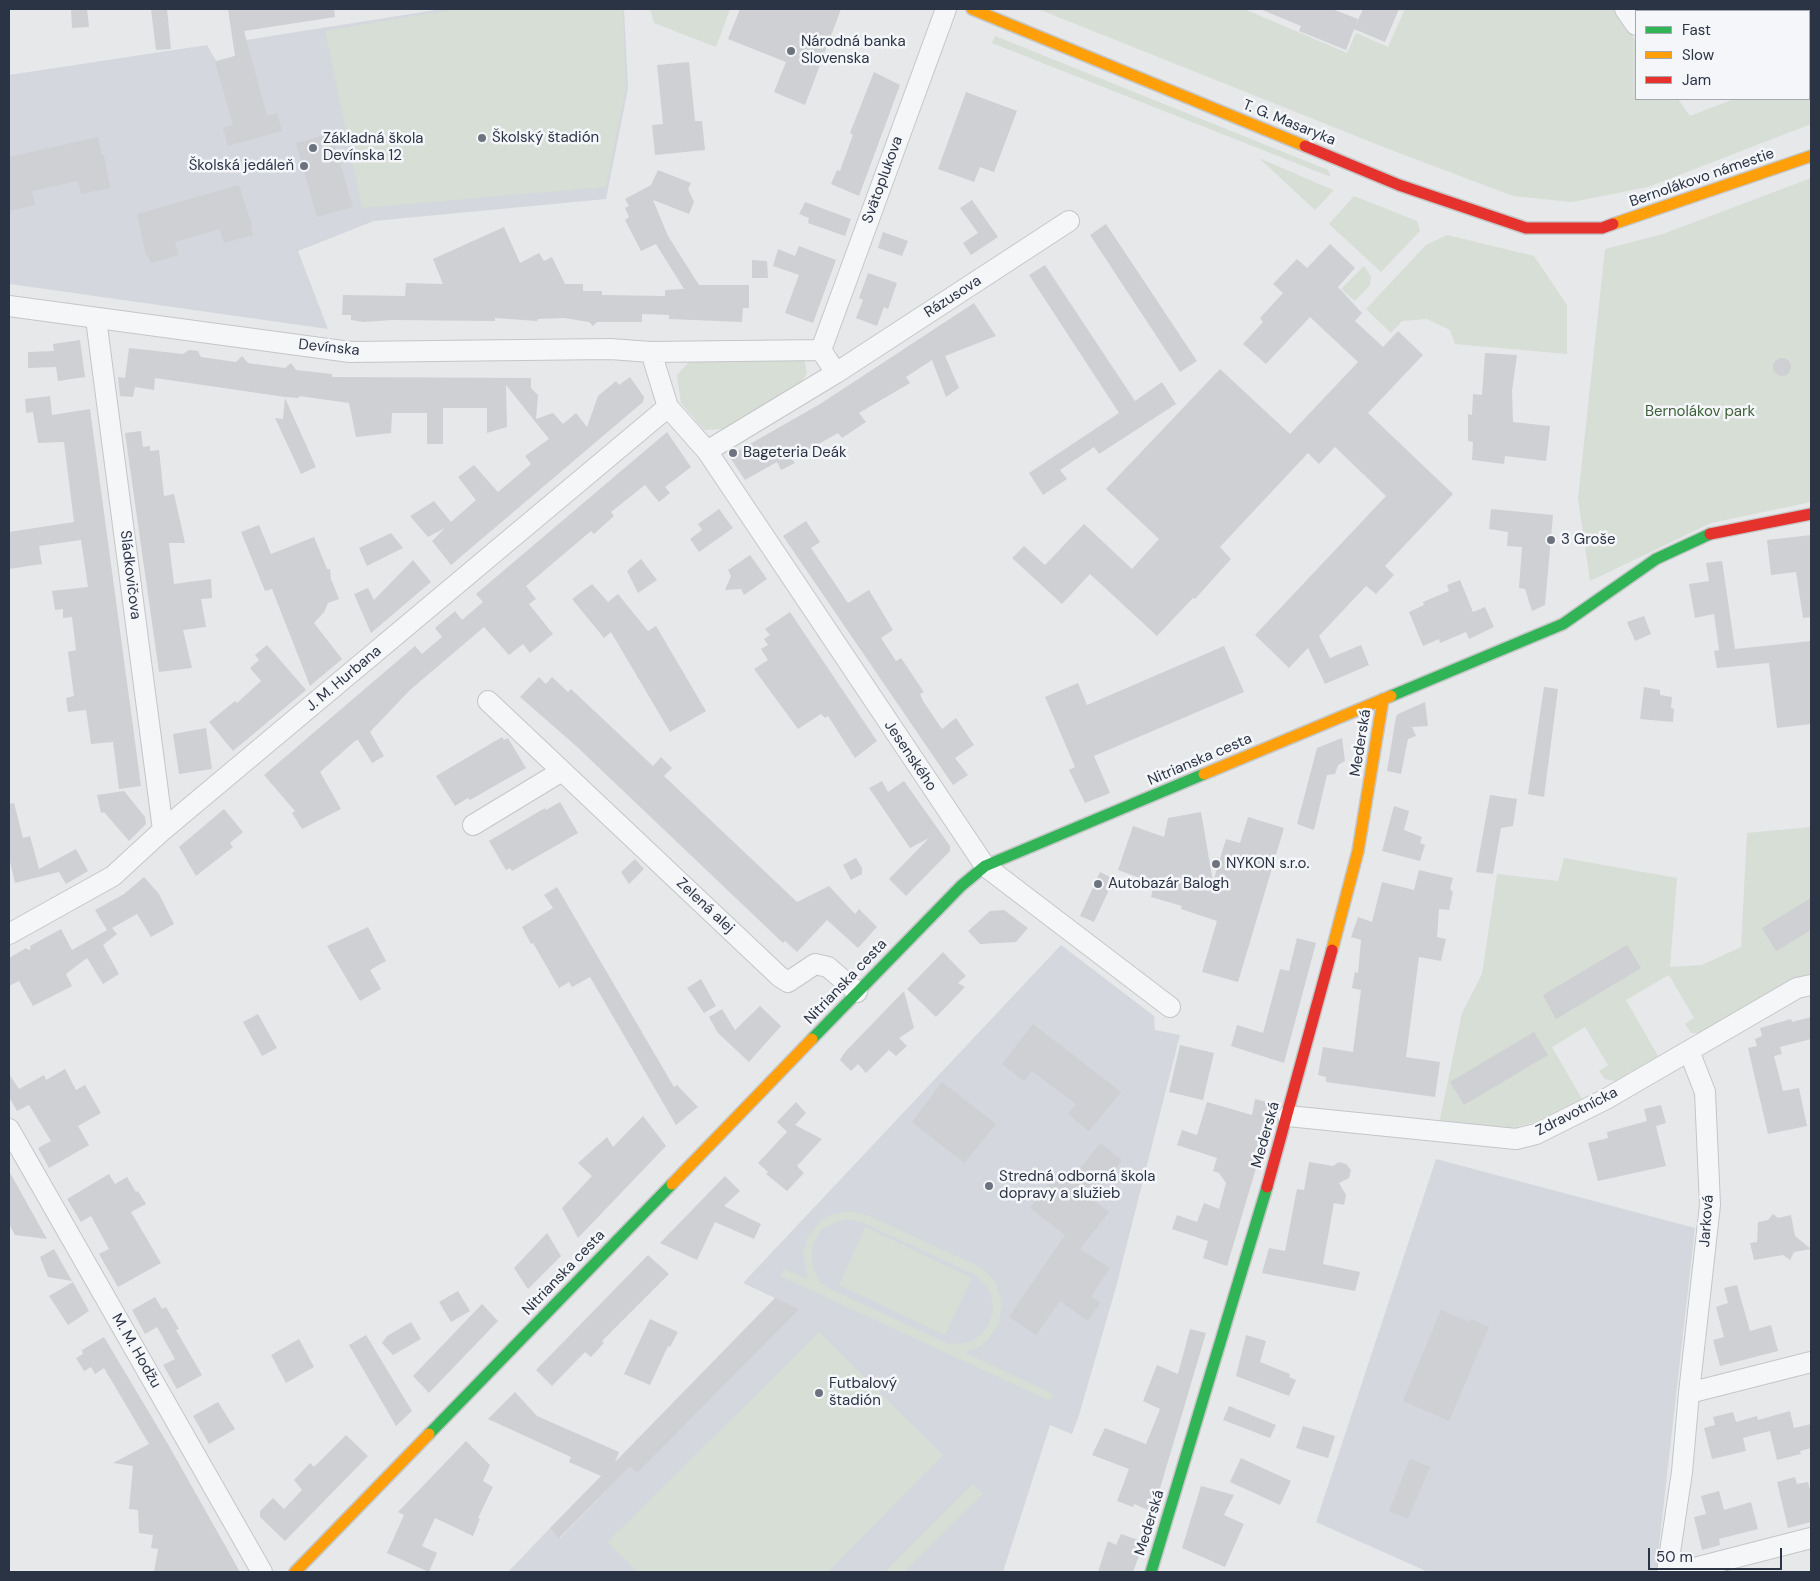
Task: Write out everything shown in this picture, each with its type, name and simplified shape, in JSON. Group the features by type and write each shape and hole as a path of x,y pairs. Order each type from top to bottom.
{"main road":[{"name":"T. G. Masaryka","path":"972,9 1399,185 1526,228 1602,228"},
{"name":"Bernolákovo námestie","path":"1602,228 1811,156"},
{"name":"Nitrianska cesta","path":"295,1572 857,992 961,886 985,866 1563,624 1656,559 1710,534 1811,514"},
{"name":"Mederská","path":"1151,1572 1288,1116 1358,851 1384,699"}],"street":[{"name":"Svätoplukova","path":"821,350 946,9"},
{"path":"1625,9 1635,24"},
{"name":"Rázusova","path":"707,452 836,373 1069,221"},
{"name":"Devínska","path":"9,306 350,352 610,349 651,352 821,350"},
{"name":"Sládkovičova","path":"96,319 163,830"},
{"path":"821,350 836,373"},
{"path":"651,352 668,407"},
{"name":"J. M. Hurbana","path":"9,934 113,876 163,830 668,407"},
{"name":"Jesenského","path":"668,407 707,452 985,866 1170,1008"},
{"name":"Zelená alej","path":"488,701 780,977 788,982 815,964 828,967 857,992"},
{"path":"473,825 562,772"},
{"name":"Zdravotnícka","path":"1288,1116 1516,1139 1536,1134 1606,1099 1797,988 1811,985"},
{"name":"Jarková","path":"1668,1572 1682,1472 1688,1393 1710,1205 1705,1092 1689,1051"},
{"name":"M. M. Hodžu","path":"9,1129 262,1572"},
{"path":"1688,1393 1811,1362"},
{"path":"1679,1572 1811,1538"}],"shaded area":[{"name":"Základná škola Devínska 12","path":"442,9 624,9 628,88 606,199 374,221 298,251 328,329 10,284 9,75 207,45 216,61 249,52 246,40"},
{"path":"1061,945 1154,1016 1155,1030 1180,1035 1116,1287 1079,1415 1072,1434 1050,1425 1003,1572 508,1572 550,1528 560,1538 630,1467 637,1473 775,1298 743,1283"},
{"path":"1436,1159 1695,1228 1656,1572 1428,1572 1316,1522"}],"green space":[{"name":"Školský štadión","path":"455,9 623,9 626,89 606,187 362,208 325,31"},
{"path":"650,9 730,9 716,47 654,23"},
{"path":"1038,9 1244,9 1347,53 1356,33 1388,47 1405,9 1613,9 1635,40 1635,100 1679,100 1690,116 1731,100 1810,100 1811,68 1811,124 1648,187 1572,202 1513,196 1386,148"},
{"path":"1811,9 1811,24 1810,10 1636,10"},
{"path":"995,36 1328,170 1331,177 992,43"},
{"path":"1259,158 1333,190 1333,191 1315,210"},
{"name":"Bernolákov park","path":"1811,178 1811,502 1711,523 1590,581 1578,498 1605,249 1663,234"},
{"path":"1354,196 1417,221 1420,231 1381,272 1329,224"},
{"path":"1447,235 1534,256 1567,305 1567,354 1455,344 1450,330 1427,319 1402,321 1391,333 1366,309 1426,245"},
{"path":"1364,266 1371,277 1370,285 1355,301 1341,289"},
{"path":"804,358 807,373 799,386 724,429 704,430 681,403 677,375 691,360"},
{"path":"1811,827 1811,979 1703,1033 1691,1033 1685,1024 1694,1018 1669,975 1626,1000 1658,1056 1615,1081 1605,1079 1599,1071 1608,1065 1585,1027 1552,1047 1582,1099 1535,1122 1512,1128 1497,1130 1439,1124 1462,1013 1482,974 1497,874 1558,881 1564,858 1677,878 1670,967 1702,965 1741,947 1747,833"},
{"path":"847,1211 867,1215 978,1266 987,1273 995,1281 1002,1302 999,1324 988,1340 981,1346 964,1352 1053,1394 1050,1401 780,1276 784,1269 808,1279 803,1254 808,1236 820,1221 828,1216","holes":["847,1219 866,1224 975,1275 987,1287 991,1295 993,1312 987,1328 974,1340 966,1343 949,1344 828,1288 820,1282 812,1265 812,1246 821,1230 838,1221"]},
{"path":"865,1227 972,1278 945,1335 839,1285"},
{"name":"Futbalový štadión","path":"819,1332 943,1455 828,1572 638,1572 607,1542"},
{"path":"973,1484 983,1494 904,1572 885,1572"}],"building":[{"path":"71,9 87,9 89,27 72,28"},
{"path":"151,9 167,9 171,49 156,50"},
{"path":"228,9 334,9 335,17 244,31 267,116 277,113 282,131 228,146 223,128 233,125 215,62 235,56"},
{"name":"Národná banka Slovenska","path":"740,9 841,9 805,105 774,92 786,62 728,39"},
{"path":"1260,9 1332,9 1358,19 1346,50 1299,31 1301,26"},
{"path":"1363,9 1399,9 1385,42 1354,29"},
{"path":"689,62 695,121 702,121 705,150 655,155 652,125 663,124 657,65"},
{"path":"874,72 900,85 859,196 831,184 837,170 840,171 853,135 850,133"},
{"path":"966,92 1017,111 994,172 980,167 974,182 938,169"},
{"path":"331,133 353,207 317,217 296,143"},
{"path":"98,137 102,155 104,155 110,188 81,194 78,181 32,191 35,205 9,211 9,157"},
{"path":"658,170 691,183 688,189 694,202 689,214 653,200 668,236 699,285 749,285 749,308 743,308 742,322 669,319 669,315 642,314 642,322 597,322 593,326 589,322 564,318 538,319 537,321 495,318 495,321 392,320 364,322 351,320 351,315 342,315 343,295 405,296 406,283 443,284 433,259 504,227 520,263 539,253 544,261 552,257 565,284 583,284 583,291 602,291 602,295 665,296 665,290 684,289 656,244 641,251 625,220 629,217 625,208 629,206 625,199 651,185"},
{"path":"239,185 253,235 224,243 220,229 175,242 179,255 151,263 148,256 146,256 137,214"},
{"path":"972,200 998,237 971,255 963,243 978,233 960,208"},
{"path":"805,202 851,219 845,236 808,223 809,218 799,214"},
{"path":"1106,224 1197,361 1180,372 1090,235"},
{"path":"883,232 908,241 902,256 878,248"},
{"path":"1330,244 1355,268 1338,287 1362,313 1355,321 1383,347 1398,331 1423,355 1368,413 1453,494 1385,566 1394,575 1376,594 1366,586 1319,636 1330,658 1361,645 1369,665 1325,684 1308,648 1289,668 1255,635 1386,496 1335,447 1319,464 1308,453 1220,547 1231,559 1195,599 1193,598 1157,636 1090,574 1062,604 1012,558 1024,546 1045,565 1084,524 1132,569 1159,539 1106,489 1220,369 1290,434 1358,362 1310,317 1266,364 1243,344 1263,322 1260,318 1283,293 1273,284 1297,259 1307,268"},
{"path":"799,246 836,260 813,323 785,313 799,275 773,266 778,249 795,256"},
{"path":"752,260 767,261 768,278 752,278"},
{"path":"1045,265 1135,401 1162,382 1176,404 1099,454 1094,447 1060,470 1067,479 1043,495 1029,473 1119,413 1029,275"},
{"path":"868,273 897,283 888,309 884,307 877,326 856,318 863,300 859,298"},
{"path":"974,303 996,336 945,356 959,388 946,397 932,360 906,377 910,383 859,413 866,422 842,438 838,433 792,459 795,463 781,470 777,462 745,480 729,456 820,404"},
{"path":"80,340 85,377 58,381 56,367 28,368 28,352 54,351 53,344"},
{"path":"129,348 183,354 189,350 198,351 201,357 236,362 242,356 248,363 285,368 291,363 296,370 332,374 332,377 531,378 531,388 538,395 536,419 553,413 563,424 576,413 587,427 598,396 616,381 619,385 630,377 644,397 643,402 451,565 432,541 445,528 428,537 410,516 434,501 451,522 476,500 458,477 474,465 498,492 531,464 525,456 549,439 506,385 507,427 487,433 487,408 443,408 443,444 427,444 427,413 392,413 391,433 356,437 349,403 299,396 299,398 285,397 155,378 154,390 135,387 133,397 120,396 118,377 125,378"},
{"path":"1485,353 1517,355 1512,391 1513,422 1550,426 1546,461 1505,456 1504,464 1472,460 1473,442 1468,441 1468,414 1472,415 1473,394 1482,395"},
{"path":"1782,358 1788,361 1791,367 1788,373 1782,376 1776,373 1773,367 1776,361"},
{"path":"50,396 52,415 90,409 141,786 119,789 113,742 91,744 86,710 68,712 66,698 74,696 68,652 76,650 72,617 63,618 63,609 55,610 52,591 88,587 81,540 39,546 42,564 9,569 9,532 74,522 64,442 38,443 33,412 26,413 25,399"},
{"path":"285,398 316,467 301,474 275,418 283,419"},
{"path":"141,431 143,447 150,446 150,451 159,450 164,496 174,494 185,543 169,543 174,584 211,579 212,598 201,599 206,627 183,630 192,668 159,672 125,433"},
{"path":"667,432 691,467 665,487 670,493 659,502 645,485 611,512 614,516 594,534 591,531 526,586 536,599 529,604 553,634 530,653 523,644 509,655 484,627 410,690 370,732 384,756 372,763 358,740 320,772 341,809 302,829 292,813 295,811 264,775 415,646 422,654 442,637 435,628 455,611 462,620 483,602 476,594"},
{"path":"719,509 733,528 699,552 690,539 702,530 698,524"},
{"path":"1491,509 1553,515 1545,605 1532,611 1525,589 1519,588 1522,547 1507,546 1508,532 1489,529"},
{"path":"806,521 820,542 811,548 848,603 869,590 893,630 881,638 896,661 901,658 924,692 920,694 923,701 942,729 956,718 974,745 955,758 968,775 953,785 783,536"},
{"path":"259,525 271,554 314,537 327,569 330,569 331,579 339,599 328,603 324,612 314,623 342,659 310,686 272,589 265,591 241,532"},
{"path":"391,533 403,548 367,566 359,548"},
{"path":"1811,535 1811,617 1803,618 1796,572 1771,575 1767,540"},
{"path":"750,555 767,579 744,595 741,589 725,590 731,576 728,570"},
{"path":"641,559 657,580 638,593 627,571"},
{"path":"413,560 431,582 371,633 354,594 368,588 374,600"},
{"path":"1722,561 1735,649 1811,641 1811,724 1777,728 1769,663 1717,668 1714,651 1719,650 1714,614 1695,618 1689,584 1709,581 1706,563"},
{"path":"1460,580 1473,612 1485,607 1494,627 1469,639 1466,632 1440,643 1439,639 1423,646 1409,612 1424,605 1423,602 1449,591 1447,585"},
{"path":"592,584 608,602 618,594 648,631 656,626 706,711 670,732 611,632 604,638 572,599"},
{"path":"790,612 877,741 855,758 828,716 825,718 821,714 798,729 754,669 768,660 761,649 768,645 764,639 770,635 765,629"},
{"path":"1644,616 1651,634 1635,641 1627,622"},
{"path":"267,645 306,690 233,751 209,722 235,701 237,703 261,681 250,668 259,660 255,655"},
{"path":"1224,646 1244,692 1094,756 1110,793 1085,803 1069,770 1075,767 1045,697 1078,683 1087,705"},
{"path":"539,677 546,684 552,677 568,692 571,689 653,766 661,757 672,768 664,776 797,902 829,886 855,914 859,909 877,927 858,948 827,920 797,952 785,941 783,943 575,745 520,697"},
{"path":"1544,687 1558,689 1544,797 1528,794"},
{"path":"1644,687 1660,690 1660,695 1672,697 1671,708 1674,709 1673,722 1640,719"},
{"path":"1425,702 1428,726 1412,727 1416,736 1408,739 1401,774 1387,771 1396,717 1398,714"},
{"path":"206,728 212,769 179,774 173,734"},
{"path":"502,737 504,740 508,738 526,768 470,800 468,798 455,806 436,776"},
{"path":"1342,738 1345,761 1338,765 1335,774 1327,775 1314,830 1297,824 1317,748"},
{"path":"882,781 888,792 904,781 950,846 950,851 906,896 889,879 929,838 910,848 869,788"},
{"path":"124,791 145,817 146,824 129,841 104,812 101,813 97,795"},
{"path":"1490,795 1517,799 1513,826 1501,828 1493,874 1476,872"},
{"path":"560,802 578,833 512,871 510,868 506,870 489,841 545,808 546,810"},
{"path":"14,803 23,838 30,836 39,869 76,849 88,871 66,884 59,872 15,883 9,857 9,804"},
{"path":"1394,806 1409,811 1404,830 1422,837 1420,843 1425,845 1420,861 1382,851"},
{"path":"224,809 243,832 230,843 233,847 196,876 179,847"},
{"path":"1201,812 1213,882 1226,839 1240,843 1248,817 1284,828 1238,982 1202,972 1217,921 1181,909 1182,906 1151,897 1154,883 1118,870 1133,826 1164,837 1168,818"},
{"path":"856,858 862,868 862,874 851,880 843,865"},
{"path":"635,859 644,869 629,884 621,872"},
{"path":"1419,870 1453,878 1450,889 1453,892 1449,910 1439,909 1437,937 1446,939 1441,961 1419,957 1406,1057 1440,1062 1435,1097 1326,1082 1326,1077 1318,1075 1323,1047 1353,1052 1361,990 1352,988 1355,972 1358,973 1361,940 1351,937 1358,917 1372,922 1382,882 1414,890"},
{"path":"1100,872 1114,879 1094,922 1080,916"},
{"path":"144,877 159,894 174,924 151,937 137,914 112,928 117,934 103,945 119,974 103,984 87,958 66,974 72,986 33,1006 19,981 9,986 9,958 26,948 28,950 31,949 30,946 61,929 72,950 107,930 95,910 124,894"},
{"path":"557,887 674,1087 677,1085 698,1107 676,1125 590,977 572,987 569,982 559,988 522,927 553,908 544,895"},
{"path":"1811,898 1811,930 1776,951 1762,928"},
{"path":"1004,910 1028,928 1016,942 980,944 968,931 990,911"},
{"path":"368,927 386,961 370,970 381,989 360,1001 327,946"},
{"path":"1297,938 1316,943 1284,1063 1231,1046 1237,1025 1263,1033 1280,969 1289,971"},
{"path":"1627,945 1641,968 1556,1019 1543,995"},
{"path":"943,952 966,976 958,983 965,987 936,1017 907,989"},
{"path":"701,979 716,1006 704,1013 687,988"},
{"path":"904,991 914,1028 899,1038 907,1046 896,1056 889,1050 866,1073 858,1064 851,1071 840,1060 845,1052"},
{"path":"760,1006 781,1026 749,1062 718,1033 709,1017 722,1009 735,1030"},
{"path":"258,1014 277,1048 262,1056 243,1022"},
{"path":"1811,1017 1811,1039 1780,1047 1782,1054 1774,1056 1783,1091 1799,1088 1807,1126 1768,1134 1748,1048 1757,1046 1755,1039 1762,1036 1760,1028 1791,1019 1792,1022"},
{"path":"1033,1024 1121,1092 1089,1131 1068,1114 1076,1104 1032,1071 1024,1081 1002,1064"},
{"path":"1534,1032 1548,1055 1464,1105 1450,1082"},
{"path":"1180,1045 1214,1053 1203,1100 1169,1092"},
{"path":"65,1069 76,1090 85,1085 101,1113 78,1126 89,1145 49,1168 38,1148 51,1141 29,1105 17,1111 9,1097 9,1074 19,1089 44,1075 46,1080"},
{"path":"942,1082 996,1124 964,1163 912,1122"},
{"path":"1255,1099 1275,1104 1227,1266 1203,1258 1208,1241 1172,1229 1177,1215 1197,1222 1204,1203 1219,1209 1226,1183 1219,1173 1213,1171 1217,1158 1177,1145 1182,1130 1197,1135 1207,1102 1252,1115"},
{"path":"796,1102 806,1113 795,1125 822,1139 797,1166 804,1173 787,1191 766,1174 768,1172 758,1163 787,1132 777,1122"},
{"path":"1661,1105 1666,1123 1656,1126 1666,1166 1598,1181 1588,1143 1608,1138 1607,1132 1647,1121 1644,1109"},
{"path":"643,1116 666,1146 578,1238 562,1208 592,1176 578,1163 607,1137 613,1147"},
{"path":"1100,1143 1122,1160 1092,1199 1109,1212 1080,1249 1110,1268 1091,1296 1100,1303 1088,1321 1060,1301 1036,1335 1009,1317 1065,1235 1030,1208 1057,1172 1070,1182"},
{"path":"1309,1162 1333,1166 1339,1162 1346,1164 1351,1170 1349,1178 1339,1183 1346,1195 1344,1205 1334,1203 1323,1264 1360,1272 1355,1291 1262,1273 1269,1248 1285,1251 1297,1189 1304,1190"},
{"path":"9,1171 47,1239 15,1235 9,1224"},
{"path":"109,1174 115,1184 127,1177 146,1204 131,1212 161,1263 118,1287 99,1254 109,1249 91,1216 81,1222 67,1199"},
{"path":"725,1176 740,1191 724,1206 761,1224 754,1239 715,1222 697,1260 660,1243"},
{"path":"1773,1214 1778,1218 1791,1215 1795,1236 1811,1249 1794,1252 1790,1260 1783,1255 1754,1260 1750,1243 1757,1242 1758,1222 1768,1220"},
{"path":"547,1233 561,1256 528,1289 514,1268"},
{"path":"54,1249 72,1281 48,1277 40,1257"},
{"path":"648,1255 669,1274 602,1341 604,1343 591,1357 585,1352 552,1386 536,1370"},
{"path":"73,1282 89,1311 68,1325 49,1296"},
{"path":"1737,1285 1750,1331 1771,1325 1778,1351 1720,1366 1713,1340 1724,1337 1716,1307 1728,1303 1724,1288"},
{"path":"458,1291 470,1311 451,1322 439,1302"},
{"path":"155,1297 162,1309 166,1307 179,1329 176,1330 202,1375 177,1389 163,1365 175,1359 157,1327 145,1334 132,1310"},
{"path":"775,1298 799,1309 637,1473 630,1467 559,1538 550,1528 601,1476 569,1462 571,1457 488,1419 515,1392 537,1416 619,1452 615,1462"},
{"path":"482,1304 498,1321 429,1393 413,1376"},
{"path":"1441,1310 1469,1322 1470,1319 1489,1327 1449,1421 1403,1401"},
{"path":"650,1319 678,1332 670,1347 668,1346 650,1385 624,1374"},
{"path":"411,1322 421,1339 393,1355 382,1343 387,1336"},
{"path":"1190,1329 1206,1333 1153,1512 1134,1504 1133,1507 1117,1501 1129,1469 1092,1455 1105,1428 1146,1444 1160,1409 1143,1401 1157,1365 1178,1374"},
{"path":"366,1335 412,1411 396,1426 349,1345"},
{"path":"1246,1335 1266,1341 1260,1362 1290,1374 1289,1377 1296,1380 1289,1396 1236,1376"},
{"path":"104,1337 169,1446 240,1572 154,1572 158,1549 151,1548 153,1535 139,1533 138,1510 129,1509 133,1466 113,1463 149,1444 104,1368 95,1374 91,1367 84,1371 76,1358 83,1354 82,1350"},
{"path":"299,1339 314,1367 286,1383 271,1355"},
{"path":"218,1402 235,1429 209,1444 193,1416"},
{"path":"1229,1406 1276,1425 1270,1438 1223,1420"},
{"path":"1790,1411 1794,1428 1811,1424 1811,1448 1800,1451 1801,1454 1777,1460 1770,1431 1743,1438 1746,1451 1712,1459 1704,1428 1715,1425 1713,1417 1733,1412 1736,1422 1757,1416 1758,1420"},
{"path":"1303,1426 1335,1436 1328,1458 1296,1448"},
{"path":"346,1435 368,1456 285,1541 260,1517 260,1511 273,1498 284,1509 302,1490 294,1480 310,1463 314,1467"},
{"path":"466,1441 490,1465 483,1481 493,1487 478,1518 480,1519 473,1536 435,1518 422,1546 437,1553 429,1572 387,1553 404,1515 398,1512"},
{"path":"1241,1458 1291,1481 1280,1505 1230,1482"},
{"path":"1410,1459 1430,1467 1408,1519 1389,1511"},
{"path":"1795,1477 1797,1484 1808,1482 1811,1494 1811,1522 1788,1528 1777,1482"},
{"path":"1201,1486 1234,1495 1224,1515 1244,1524 1225,1567 1182,1548"},
{"path":"1719,1491 1724,1510 1751,1502 1758,1529 1719,1539 1720,1545 1702,1550 1694,1517 1706,1514 1701,1496"},
{"path":"1121,1534 1144,1542 1133,1572 1098,1572 1108,1541 1116,1545"}],"traffic: fast":[{"path":"1391,696 1563,624 1656,559 1710,534"},
{"path":"812,1039 961,886 985,866 1204,774"},
{"path":"429,1434 672,1184"},
{"path":"1151,1572 1267,1187"}],"traffic: slow":[{"path":"972,9 1305,146"},
{"path":"1613,224 1811,156"},
{"path":"1204,774 1391,696"},
{"path":"1332,950 1358,851 1383,699"},
{"path":"672,1184 812,1039"},
{"path":"295,1572 429,1434"}],"traffic: jam":[{"path":"1305,146 1399,185 1526,228 1602,228 1613,224"},
{"path":"1710,534 1811,514"},
{"path":"1267,1187 1332,950"}],"place":[{"name":"Národná banka Slovenska","path":"791,51"},
{"name":"Školský štadión","path":"482,138"},
{"name":"Základná škola Devínska 12","path":"313,148"},
{"name":"Školská jedáleň","path":"304,166"},
{"name":"Bageteria Deák","path":"733,453"},
{"name":"3 Groše","path":"1551,540"},
{"name":"NYKON s.r.o.","path":"1216,864"},
{"name":"Autobazár Balogh","path":"1098,884"},
{"name":"Stredná odborná škola dopravy a služieb","path":"989,1186"},
{"name":"Futbalový štadión","path":"819,1393"}]}
